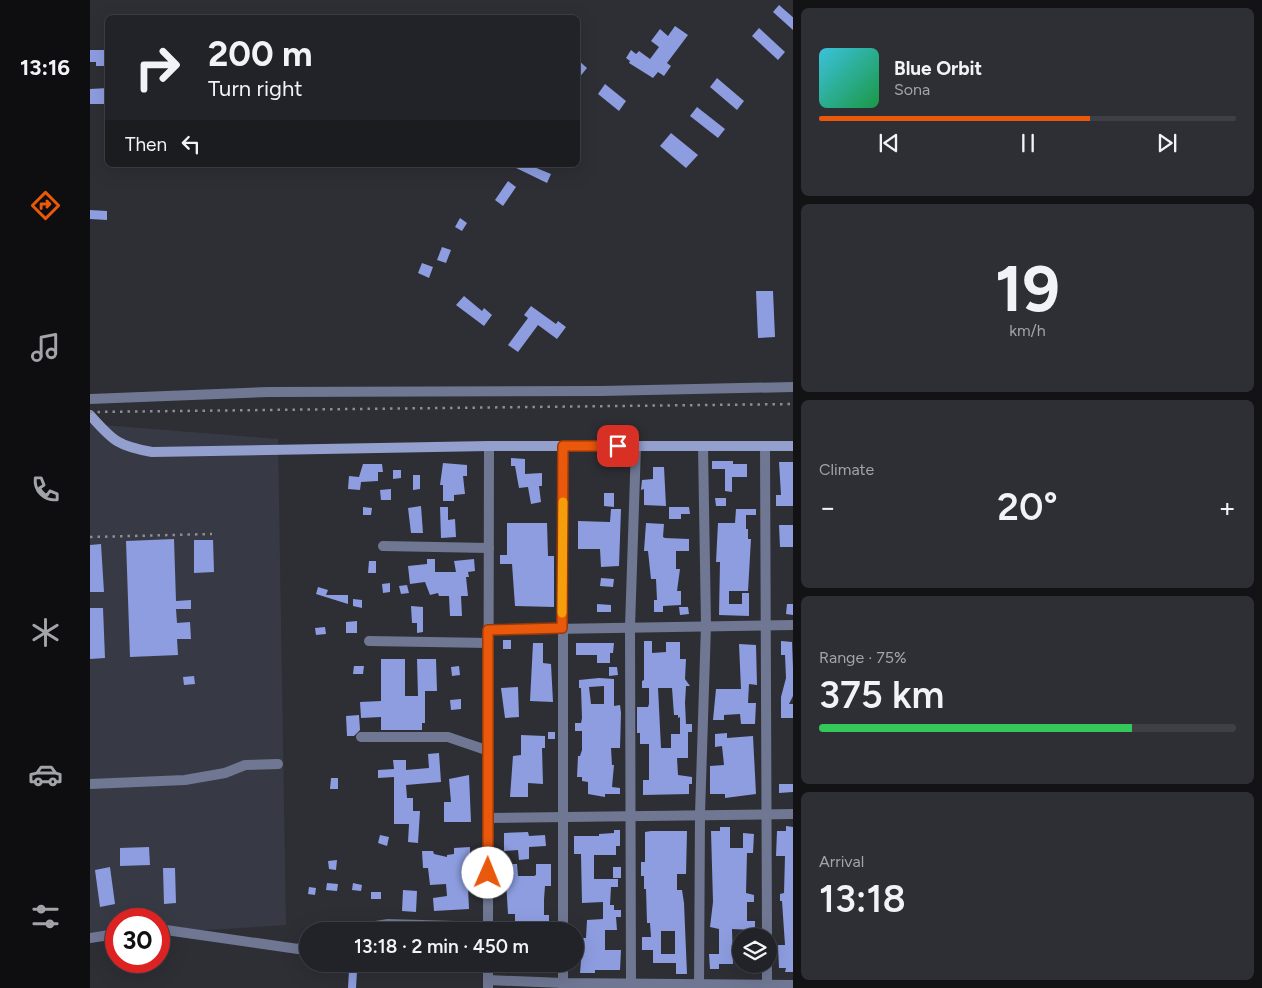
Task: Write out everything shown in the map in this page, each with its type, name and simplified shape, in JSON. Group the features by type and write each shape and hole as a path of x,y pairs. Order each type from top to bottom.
{"street":[{"path":"90,399 268,392 601,391 793,387"},
{"path":"90,415 109,436 122,445 152,452 490,446 793,446"},
{"path":"488,922 490,446"},
{"path":"563,446 564,922"},
{"path":"631,986 630,626 636,446"},
{"path":"699,986 700,814 706,625 703,446"},
{"path":"765,446 766,928"},
{"path":"384,546 489,548"},
{"path":"488,630 630,626 793,625"},
{"path":"369,641 489,643"},
{"path":"361,738 448,737 489,751"},
{"path":"90,784 185,780 225,773 245,766 278,764"},
{"path":"489,818 793,814"},
{"path":"170,931 299,949"},
{"path":"90,938 105,936"},
{"path":"563,972 563,986"},
{"path":"767,973 767,986"},
{"path":"488,984 563,986 793,985"}],"shaded area":[{"path":"90,424 278,439 286,925 170,932 170,908 105,908 105,937 90,938"}],"building":[{"path":"779,5 793,17 793,30 773,12"},
{"path":"675,26 688,35 667,63 671,66 664,76 658,72 653,78 629,63 630,61 626,58 631,50 636,54 639,51 650,59 659,47 651,41 660,29 668,36"},
{"path":"759,28 785,52 778,60 752,36"},
{"path":"90,50 105,50 104,66 96,66 96,62 90,62"},
{"path":"580,62 587,68 580,77"},
{"path":"717,78 744,101 737,110 710,87"},
{"path":"605,84 626,101 619,111 598,94"},
{"path":"105,88 105,104 90,104 90,89"},
{"path":"697,107 725,129 718,138 690,116"},
{"path":"671,133 698,155 686,168 660,146"},
{"path":"514,167 534,167 551,174 547,183"},
{"path":"508,181 516,187 503,206 495,200"},
{"path":"90,210 107,211 107,220 90,219"},
{"path":"460,218 467,223 462,231 455,227"},
{"path":"442,247 451,250 446,263 437,260"},
{"path":"422,263 433,267 429,278 418,273"},
{"path":"756,291 773,291 775,337 758,338"},
{"path":"464,296 482,311 484,308 492,315 484,326 456,305"},
{"path":"531,306 556,324 558,321 566,327 557,339 538,325 518,352 508,345 528,318 524,315"},
{"path":"511,458 525,459 525,474 542,473 542,486 539,486 541,502 531,504 528,487 519,488 515,466 511,466"},
{"path":"610,459 621,459 621,466 610,466"},
{"path":"712,461 733,461 733,464 747,464 747,477 732,477 732,492 725,491 725,469 712,469"},
{"path":"779,462 793,462 793,506 776,506 776,495 781,495"},
{"path":"443,463 467,465 467,476 463,476 465,494 454,495 454,501 443,501 443,485 440,485"},
{"path":"363,464 382,464 383,472 378,472 378,481 361,482 360,490 348,489 349,476 359,477"},
{"path":"653,467 664,467 666,506 644,505 644,489 641,490 642,480 653,479"},
{"path":"393,470 401,470 401,478 393,479"},
{"path":"413,475 420,475 420,489 413,490"},
{"path":"391,489 391,500 381,500 380,490"},
{"path":"604,493 614,493 614,507 604,506"},
{"path":"715,498 726,498 726,506 716,506"},
{"path":"421,506 423,533 411,533 408,508"},
{"path":"363,507 372,508 371,515 363,515"},
{"path":"440,507 448,507 448,520 455,519 456,537 441,538"},
{"path":"669,507 689,507 690,514 681,514 681,519 669,519"},
{"path":"611,509 621,509 619,566 601,567 600,549 578,549 578,521 610,522"},
{"path":"736,509 756,509 756,515 746,515 748,539 751,539 748,591 729,591 729,604 742,604 742,593 749,593 749,616 719,615 720,562 716,562 718,523 735,523"},
{"path":"507,523 547,523 548,556 554,556 554,607 515,606 512,564 500,564 500,555 507,555"},
{"path":"646,523 664,524 663,537 665,538 689,539 689,551 676,551 676,569 680,569 677,591 681,591 681,605 663,606 663,612 654,612 654,600 657,600 656,579 651,579 648,551 644,551"},
{"path":"779,525 793,525 793,547 780,547"},
{"path":"174,539 176,601 191,600 191,609 176,609 177,623 190,622 191,639 177,639 178,655 130,657 126,541"},
{"path":"194,540 213,540 214,572 194,573"},
{"path":"101,544 104,592 90,592 90,545"},
{"path":"427,559 435,559 435,572 456,572 454,561 474,559 475,571 468,572 469,577 466,577 468,596 461,596 462,616 450,616 449,596 439,596 438,593 430,595 425,582 410,584 408,566 427,564"},
{"path":"369,561 376,561 376,573 368,573"},
{"path":"601,578 614,579 613,587 600,586"},
{"path":"390,583 390,592 383,593 382,584"},
{"path":"407,585 409,593 401,594 399,586"},
{"path":"318,587 328,590 326,595 348,595 348,604 316,594"},
{"path":"353,599 362,600 362,608 353,606"},
{"path":"597,604 611,605 611,612 597,612"},
{"path":"787,604 793,604 793,615 786,614"},
{"path":"411,606 423,607 423,632 417,633 417,623 412,623"},
{"path":"679,607 688,607 689,614 680,615"},
{"path":"90,608 103,608 105,658 90,659"},
{"path":"357,621 357,633 346,633 346,622"},
{"path":"325,627 326,634 316,635 315,628"},
{"path":"503,640 511,640 511,649 503,649"},
{"path":"644,641 652,641 652,653 666,652 666,642 680,642 680,659 686,659 685,679 690,686 686,686 686,724 692,724 692,732 688,732 688,758 677,758 678,775 692,777 692,784 689,784 689,794 643,795 643,780 649,780 649,744 640,744 640,733 637,733 637,707 648,707 649,704 649,688 642,688 642,681 644,680","holes":["658,688 672,688 674,715 678,715 678,718 680,717 680,734 671,734 671,748 661,748"]},
{"path":"781,641 792,642 793,696 789,704 793,704 793,718 781,718 781,697 786,678 785,655 781,655"},
{"path":"533,643 543,643 543,663 551,664 553,702 530,701"},
{"path":"576,643 614,643 613,653 610,653 610,663 597,663 597,655 576,655"},
{"path":"739,644 756,645 757,685 749,684 748,703 756,703 755,724 741,724 740,714 724,715 724,720 713,720 716,689 741,689"},
{"path":"381,659 405,659 405,696 418,696 417,659 436,659 437,691 425,691 425,723 422,723 422,730 381,730 381,717 361,718 360,702 381,701"},
{"path":"354,666 364,666 363,674 353,674"},
{"path":"459,666 460,675 452,676 451,667"},
{"path":"609,667 617,667 618,675 609,676"},
{"path":"194,676 195,684 184,685 183,677"},
{"path":"614,679 614,706 620,705 621,713 620,748 611,748 612,765 614,765 612,787 620,788 620,794 605,794 605,797 588,794 588,782 582,781 582,777 577,777 578,756 580,756 582,750 582,731 575,731 575,723 581,723 582,718 579,680","holes":["604,686 604,704 591,704 589,687"]},
{"path":"518,687 519,717 505,718 501,688"},
{"path":"461,699 461,709 451,710 450,700"},
{"path":"359,715 360,730 354,736 347,736 346,716"},
{"path":"548,732 555,732 555,739 548,739"},
{"path":"727,733 727,738 753,736 756,794 725,798 725,794 710,794 710,766 724,765 722,746 715,747 715,734"},
{"path":"521,735 545,736 545,748 542,748 543,784 528,783 528,797 510,797 513,756 521,755"},
{"path":"439,753 441,782 406,785 407,798 413,798 413,811 420,811 418,843 408,842 409,824 394,824 394,777 378,778 378,770 394,769 393,760 406,760 406,770 429,768 428,754"},
{"path":"469,775 471,822 444,822 444,802 451,802 449,779"},
{"path":"331,778 338,778 338,789 330,789"},
{"path":"779,784 793,784 793,792 779,793"},
{"path":"786,826 793,827 793,972 785,972 786,968 779,968 778,945 785,945 780,894 784,893 785,856 776,856 777,831 786,831"},
{"path":"720,827 730,827 730,848 743,848 743,833 754,834 753,853 747,853 746,893 754,895 754,902 747,902 747,921 755,921 755,928 732,928 732,964 719,964 719,969 710,969 709,954 719,954 719,929 710,927 713,902 711,831 720,831"},
{"path":"614,830 620,830 620,846 616,846 616,855 594,855 594,879 618,879 618,887 611,887 610,905 614,905 614,910 621,910 621,917 616,917 617,930 605,930 605,950 621,950 620,970 595,970 595,973 580,973 584,972 584,938 586,938 587,920 603,919 603,902 582,903 581,854 574,854 574,836 599,836 599,834 614,833"},
{"path":"687,831 686,874 677,874 677,890 682,890 684,903 687,974 676,974 676,963 653,963 653,950 642,950 642,937 651,937 650,923 647,923 644,876 641,876 641,862 645,862 645,832","holes":["661,931 675,931 675,954 661,954"]},
{"path":"528,832 529,836 545,835 546,846 529,847 529,859 519,860 518,850 504,851 504,833"},
{"path":"380,835 389,837 387,846 378,843"},
{"path":"149,847 150,865 120,866 120,848"},
{"path":"470,847 470,865 467,865 469,909 434,911 433,898 447,896 446,884 430,885 428,868 423,868 422,851 433,851 434,854 447,857 447,855 454,854 454,848"},
{"path":"337,860 336,870 329,869 328,861"},
{"path":"505,864 517,864 518,876 534,876 536,875 536,864 551,864 551,886 545,886 544,899 544,915 549,915 549,922 515,922 515,914 508,914"},
{"path":"110,867 115,904 100,907 95,870"},
{"path":"613,867 621,867 621,878 613,878"},
{"path":"163,868 175,868 176,903 164,904"},
{"path":"327,883 338,884 337,891 326,890"},
{"path":"353,883 362,885 361,891 352,890"},
{"path":"309,887 316,888 315,895 308,894"},
{"path":"403,890 417,891 416,912 402,911"},
{"path":"371,892 381,892 381,899 371,899"},
{"path":"349,972 357,972 356,988 348,988"}],"railway":[{"path":"90,412 793,404"},
{"path":"90,537 212,534"}],"slow traffic":[{"path":"562,613 563,502"}],"route":[{"path":"488,873 488,630 562,628 563,446 618,446"}]}
